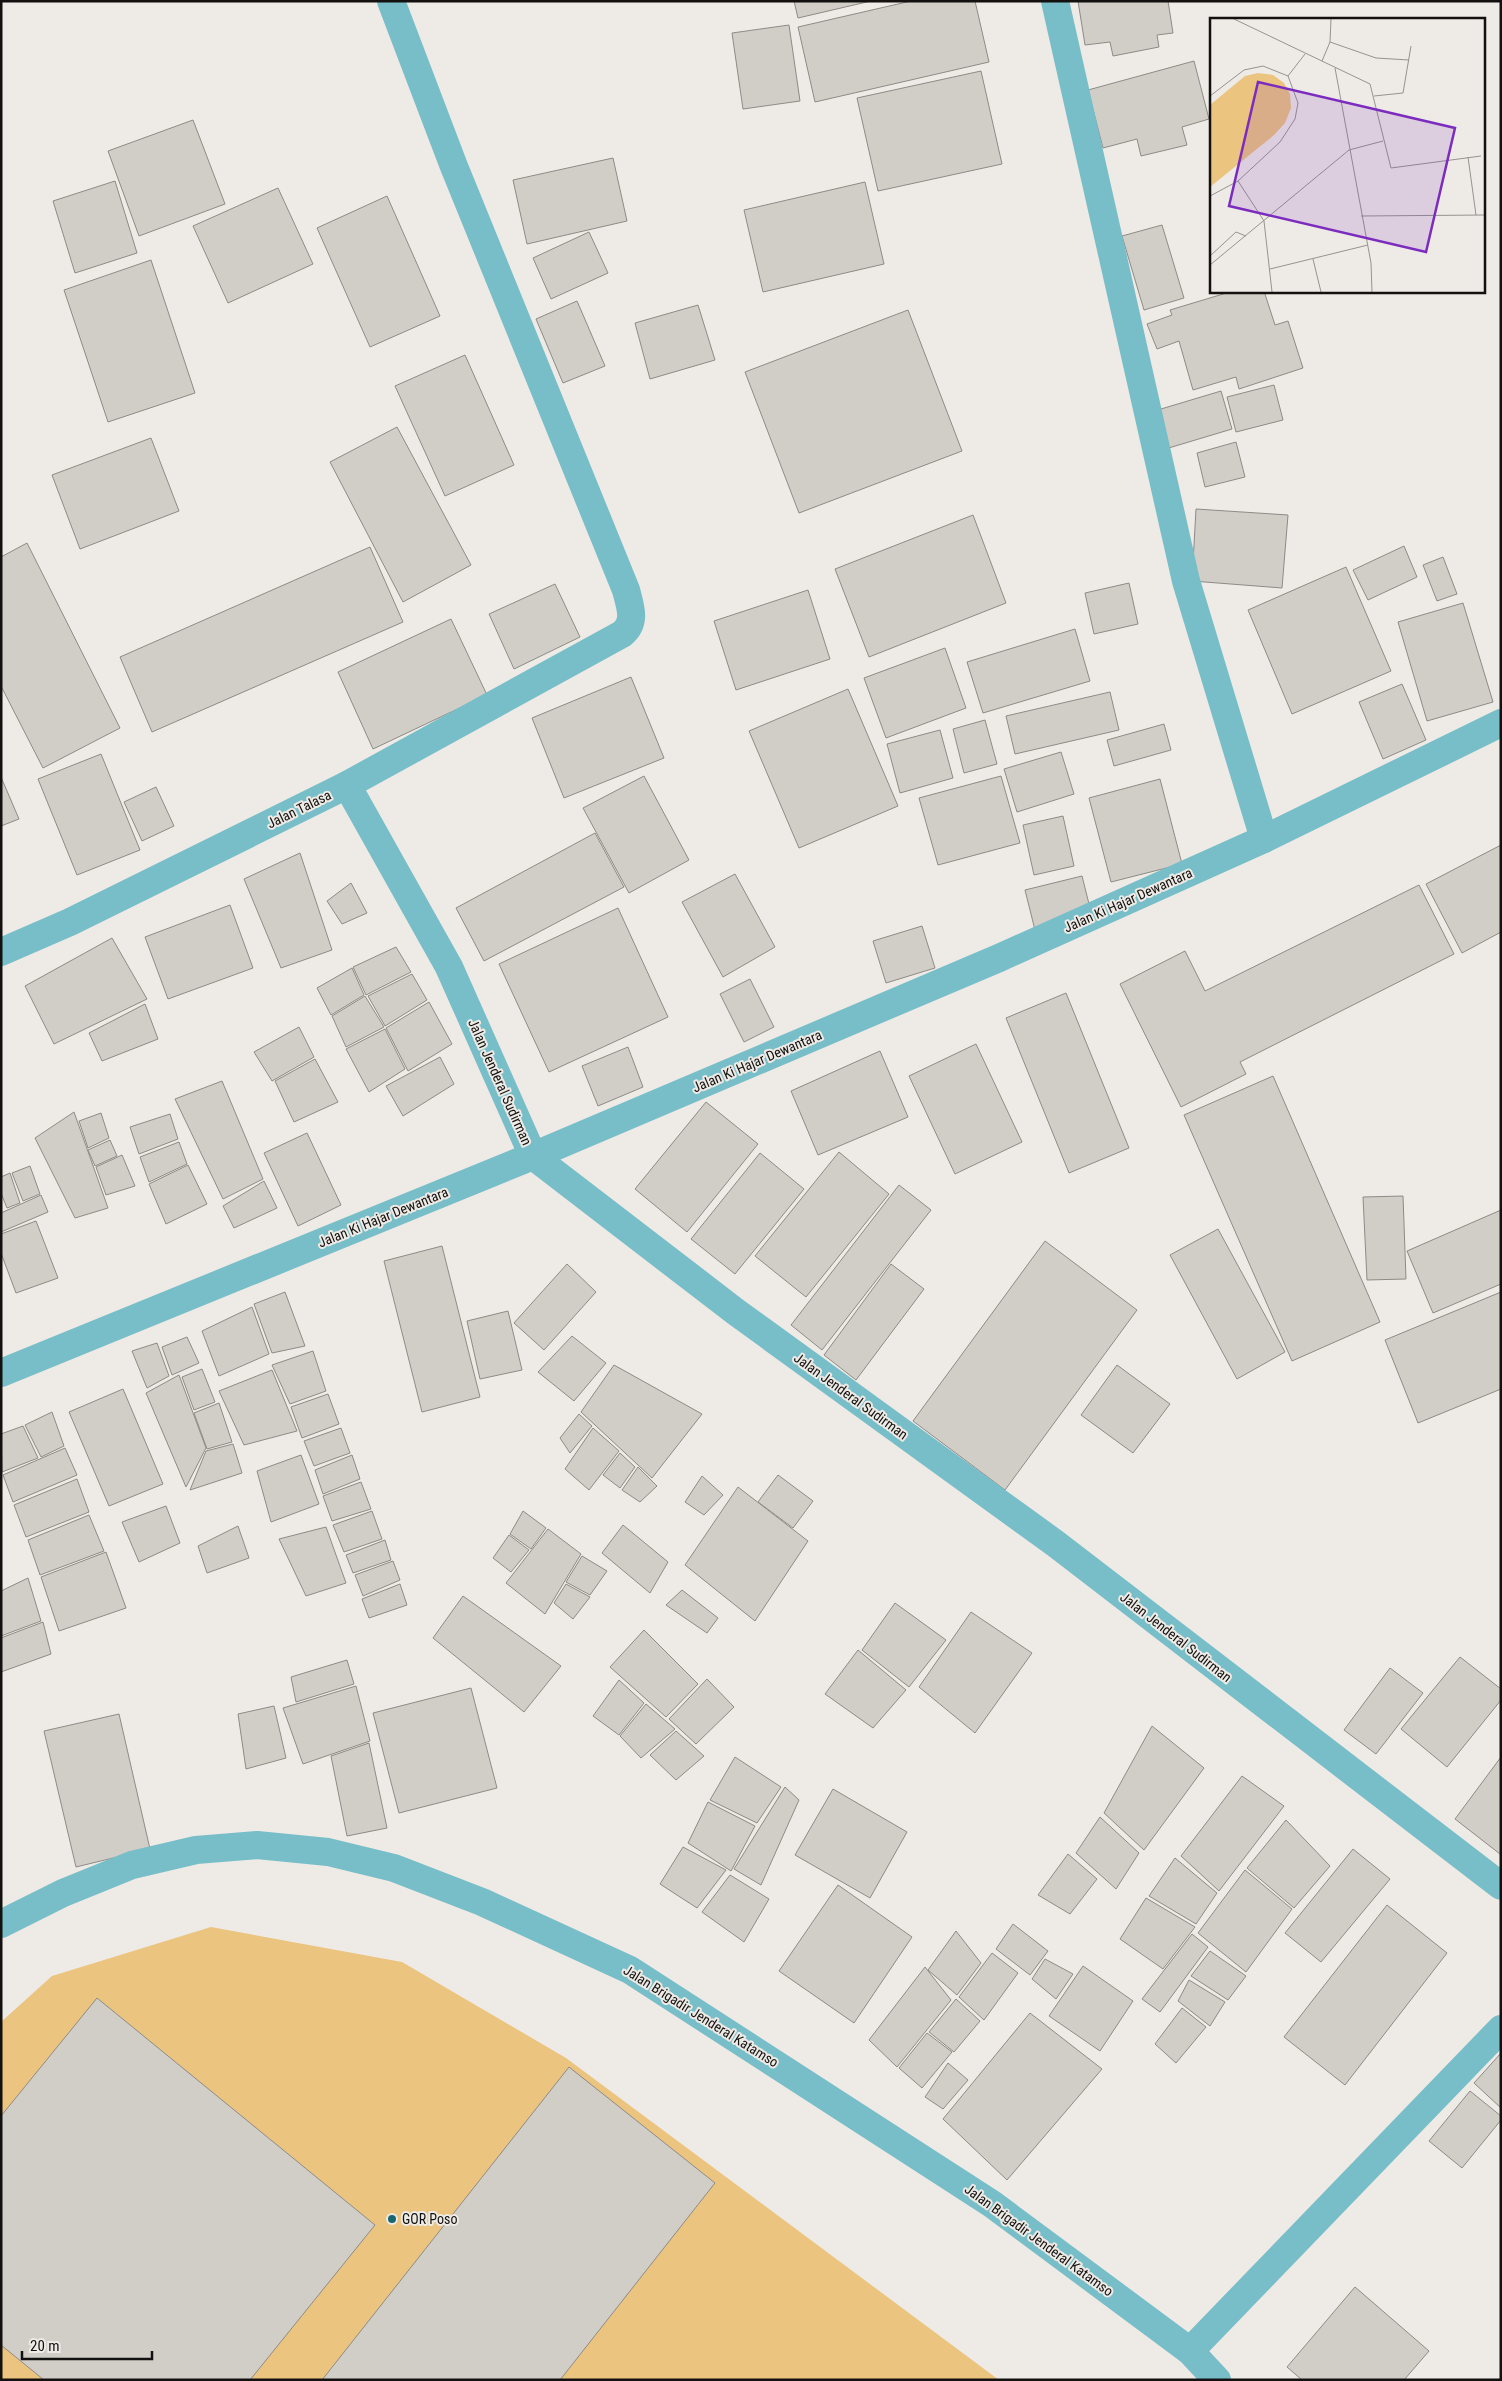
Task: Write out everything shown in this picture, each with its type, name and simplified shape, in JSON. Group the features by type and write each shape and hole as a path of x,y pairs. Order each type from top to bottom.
{"street":[{"name":"Jalan Talasa","path":"1,952 70,922 347,785 627,630 632,620 626,590 453,164 391,1"},
{"path":"1055,1 1186,581 1264,839"},
{"name":"Jalan Ki Hajar Dewantara","path":"1,1373 533,1156 999,958 1264,839 1501,723"},
{"name":"Jalan Jenderal Sudirman","path":"347,785 449,967 533,1156 736,1312 1056,1544 1501,1886"},
{"name":"Jalan Brigadir Jenderal Katamso","path":"1,1924 64,1893 132,1865 196,1850 257,1845 328,1852 394,1868 482,1902 630,1970 992,2204 1190,2351 1217,2380"},
{"path":"1190,2351 1501,2029"}],"shaded area":[{"name":"GOR Poso","path":"211,1927 402,1962 566,2058 999,2380 1,2380 1,2022 52,1976"}],"building":[{"path":"794,1 871,1 798,18"},
{"path":"911,1 975,1 989,62 815,102 798,27"},
{"path":"1078,1 1168,1 1173,33 1157,35 1159,47 1113,56 1110,42 1085,45"},
{"path":"789,25 800,101 743,109 732,33"},
{"path":"1194,61 1209,119 1182,127 1187,145 1141,156 1137,139 1103,148 1088,90"},
{"path":"981,71 1002,164 878,191 857,98"},
{"path":"193,120 225,204 139,236 108,151"},
{"path":"613,158 627,221 527,244 513,180"},
{"path":"115,181 137,253 75,273 53,201"},
{"path":"865,182 884,264 763,292 744,210"},
{"path":"278,188 313,264 228,303 193,226"},
{"path":"387,196 440,316 370,347 317,228"},
{"path":"1162,225 1184,298 1144,310 1122,236"},
{"path":"589,232 608,273 551,299 533,258"},
{"path":"151,260 195,393 108,422 64,290"},
{"path":"1230,292 1264,292 1275,325 1288,321 1303,368 1239,389 1236,377 1193,390 1179,341 1157,349 1147,324 1172,315 1170,310"},
{"path":"577,301 605,366 563,383 536,319"},
{"path":"698,305 715,360 650,379 635,323"},
{"path":"908,310 962,451 799,513 745,372"},
{"path":"465,355 514,465 445,496 395,386"},
{"path":"1274,385 1283,420 1236,432 1227,397"},
{"path":"1221,391 1232,429 1162,450 1151,412"},
{"path":"397,427 471,565 403,602 330,462"},
{"path":"151,438 179,511 80,549 52,475"},
{"path":"1236,442 1245,477 1205,487 1197,453"},
{"path":"1196,509 1288,515 1282,588 1192,581"},
{"path":"973,515 1006,603 869,657 835,569"},
{"path":"27,543 120,728 43,768 1,686 1,557"},
{"path":"1404,546 1417,577 1368,600 1353,570"},
{"path":"370,547 403,622 152,732 120,657"},
{"path":"1443,557 1457,594 1437,601 1423,565"},
{"path":"1346,567 1391,671 1292,714 1248,610"},
{"path":"1129,583 1138,624 1094,634 1085,593"},
{"path":"555,584 580,637 514,669 489,614"},
{"path":"808,590 830,659 736,690 714,621"},
{"path":"1463,603 1493,702 1427,721 1398,622"},
{"path":"451,619 487,695 373,749 338,672"},
{"path":"1075,629 1090,681 983,713 967,662"},
{"path":"945,648 966,708 886,738 864,678"},
{"path":"631,677 664,758 564,798 532,718"},
{"path":"1402,684 1426,740 1383,759 1359,702"},
{"path":"848,689 898,806 799,848 749,731"},
{"path":"1110,692 1119,730 1015,754 1006,716"},
{"path":"985,720 997,764 964,773 953,729"},
{"path":"1164,724 1171,750 1114,766 1107,740"},
{"path":"940,730 953,778 900,793 887,744"},
{"path":"1061,752 1074,794 1017,812 1004,769"},
{"path":"101,754 140,850 77,875 38,779"},
{"path":"644,776 689,860 629,893 583,808"},
{"path":"1001,776 1020,843 938,865 919,798"},
{"path":"1,777 19,819 1,826"},
{"path":"1160,779 1182,864 1111,882 1089,798"},
{"path":"156,787 174,826 142,841 124,802"},
{"path":"1063,816 1074,866 1034,875 1023,825"},
{"path":"595,833 624,887 484,961 456,908"},
{"path":"1501,845 1501,932 1462,953 1426,884"},
{"path":"300,853 332,950 281,968 244,879"},
{"path":"735,874 775,947 723,977 682,902"},
{"path":"1082,876 1092,916 1035,930 1025,890"},
{"path":"351,883 367,913 342,924 327,901"},
{"path":"1419,885 1454,954 1240,1062 1246,1074 1181,1107 1120,984 1185,951 1205,991"},
{"path":"230,905 253,968 168,999 145,937"},
{"path":"618,908 668,1017 549,1072 499,964"},
{"path":"922,926 935,968 886,983 873,941"},
{"path":"112,938 147,999 54,1044 25,986"},
{"path":"396,947 411,972 366,995 353,967"},
{"path":"352,968 364,995 331,1015 317,988"},
{"path":"412,974 427,1000 385,1026 368,996"},
{"path":"750,979 774,1027 744,1042 720,994"},
{"path":"1066,993 1129,1148 1069,1173 1006,1018"},
{"path":"365,996 384,1027 346,1047 332,1016"},
{"path":"429,1002 452,1044 408,1071 386,1028"},
{"path":"145,1004 158,1039 102,1061 89,1033"},
{"path":"299,1027 314,1057 272,1081 254,1052"},
{"path":"385,1029 405,1069 369,1092 346,1049"},
{"path":"976,1044 1022,1142 955,1174 909,1076"},
{"path":"628,1047 643,1087 598,1106 582,1066"},
{"path":"880,1051 908,1117 818,1155 791,1091"},
{"path":"440,1057 454,1084 403,1116 386,1086"},
{"path":"315,1059 338,1102 294,1122 275,1081"},
{"path":"1273,1076 1380,1322 1292,1361 1184,1115"},
{"path":"222,1081 263,1179 223,1199 175,1099"},
{"path":"706,1102 758,1144 687,1232 635,1189"},
{"path":"74,1112 108,1208 75,1218 35,1138"},
{"path":"101,1113 109,1138 88,1148 79,1121"},
{"path":"170,1114 178,1139 139,1154 130,1127"},
{"path":"307,1133 341,1205 298,1226 264,1153"},
{"path":"110,1140 117,1156 95,1166 88,1150"},
{"path":"179,1142 187,1164 149,1182 140,1157"},
{"path":"839,1152 889,1194 806,1297 755,1256"},
{"path":"760,1153 804,1189 735,1274 691,1239"},
{"path":"122,1155 135,1186 106,1195 96,1167"},
{"path":"188,1165 207,1204 166,1224 149,1184"},
{"path":"30,1166 40,1194 23,1201 12,1173"},
{"path":"10,1173 20,1203 7,1208 1,1193 1,1177"},
{"path":"264,1181 277,1208 234,1228 223,1206"},
{"path":"899,1185 931,1210 822,1350 791,1325"},
{"path":"41,1195 48,1212 1,1232 1,1213"},
{"path":"1403,1196 1406,1279 1367,1280 1363,1197"},
{"path":"1501,1210 1501,1284 1433,1313 1407,1251"},
{"path":"36,1221 58,1278 16,1293 1,1253 1,1234"},
{"path":"1218,1229 1285,1352 1237,1379 1170,1255"},
{"path":"1045,1241 1137,1310 1005,1490 913,1421"},
{"path":"442,1246 480,1397 422,1412 384,1261"},
{"path":"567,1264 596,1292 544,1350 514,1323"},
{"path":"891,1264 924,1289 856,1380 824,1355"},
{"path":"285,1292 305,1346 272,1353 254,1304"},
{"path":"1501,1292 1501,1389 1418,1423 1385,1340"},
{"path":"252,1307 269,1354 219,1376 202,1331"},
{"path":"508,1311 522,1370 480,1379 467,1321"},
{"path":"572,1336 606,1363 574,1401 538,1372"},
{"path":"187,1337 199,1363 172,1375 162,1347"},
{"path":"157,1343 169,1376 147,1388 132,1351"},
{"path":"313,1351 326,1391 290,1404 272,1365"},
{"path":"614,1365 702,1414 652,1478 581,1412"},
{"path":"1117,1365 1170,1404 1133,1453 1081,1415"},
{"path":"202,1369 215,1402 194,1410 182,1377"},
{"path":"272,1370 297,1431 244,1445 219,1391"},
{"path":"179,1375 206,1448 186,1487 146,1393"},
{"path":"123,1389 163,1484 109,1506 69,1412"},
{"path":"328,1394 339,1424 302,1438 291,1407"},
{"path":"219,1403 232,1442 207,1449 194,1413"},
{"path":"52,1412 64,1446 41,1457 25,1425"},
{"path":"579,1414 592,1426 570,1453 560,1438"},
{"path":"23,1426 38,1458 2,1472 1,1434"},
{"path":"341,1428 350,1453 314,1466 304,1441"},
{"path":"593,1428 619,1451 589,1490 565,1469"},
{"path":"233,1444 242,1473 190,1490 206,1451"},
{"path":"65,1448 77,1475 13,1502 3,1475"},
{"path":"620,1453 635,1467 620,1488 603,1475"},
{"path":"301,1455 319,1504 271,1522 257,1471"},
{"path":"352,1455 360,1479 323,1494 315,1470"},
{"path":"638,1467 657,1486 640,1502 622,1490"},
{"path":"778,1475 813,1501 793,1528 758,1502"},
{"path":"702,1476 723,1495 704,1515 685,1502"},
{"path":"77,1479 89,1512 26,1537 14,1505"},
{"path":"361,1482 371,1509 332,1521 323,1496"},
{"path":"738,1487 808,1541 755,1621 685,1565"},
{"path":"166,1506 180,1543 139,1562 122,1522"},
{"path":"372,1511 382,1539 344,1552 333,1525"},
{"path":"523,1511 546,1528 531,1549 510,1534"},
{"path":"89,1515 104,1551 40,1575 28,1540"},
{"path":"623,1525 668,1562 650,1593 602,1553"},
{"path":"238,1526 249,1558 207,1573 198,1546"},
{"path":"326,1527 346,1583 306,1596 279,1539"},
{"path":"548,1529 581,1554 545,1614 506,1583"},
{"path":"509,1535 529,1550 511,1572 493,1558"},
{"path":"385,1540 391,1560 353,1573 346,1555"},
{"path":"106,1552 126,1608 59,1631 41,1577"},
{"path":"582,1556 607,1571 590,1595 566,1582"},
{"path":"393,1561 400,1580 363,1596 355,1575"},
{"path":"28,1578 41,1621 1,1636 1,1591"},
{"path":"400,1584 407,1605 369,1618 362,1599"},
{"path":"566,1584 590,1597 573,1619 554,1603"},
{"path":"682,1590 718,1618 707,1633 666,1605"},
{"path":"463,1596 561,1666 524,1712 433,1638"},
{"path":"895,1603 946,1640 909,1687 862,1650"},
{"path":"971,1612 1032,1653 975,1733 919,1687"},
{"path":"43,1622 51,1654 1,1672 1,1638"},
{"path":"644,1630 698,1684 666,1717 610,1667"},
{"path":"858,1650 906,1690 873,1728 825,1694"},
{"path":"1460,1657 1501,1689 1501,1700 1447,1767 1401,1729"},
{"path":"347,1660 354,1684 296,1702 291,1677"},
{"path":"1390,1668 1423,1693 1376,1754 1344,1730"},
{"path":"707,1679 734,1707 696,1744 669,1719"},
{"path":"619,1680 644,1703 619,1735 593,1716"},
{"path":"356,1686 370,1741 303,1764 283,1708"},
{"path":"471,1688 497,1788 399,1813 373,1713"},
{"path":"646,1704 675,1729 641,1758 620,1736"},
{"path":"274,1706 286,1758 246,1769 238,1714"},
{"path":"119,1714 150,1849 76,1867 44,1731"},
{"path":"1152,1726 1204,1768 1144,1850 1104,1813"},
{"path":"676,1731 704,1756 676,1780 650,1755"},
{"path":"369,1743 387,1828 347,1836 331,1756"},
{"path":"735,1757 781,1787 757,1823 710,1800"},
{"path":"1501,1757 1501,1853 1500,1854 1455,1819"},
{"path":"1242,1776 1284,1806 1219,1891 1181,1856"},
{"path":"785,1787 799,1800 761,1885 734,1869"},
{"path":"833,1789 907,1832 870,1898 795,1855"},
{"path":"708,1802 755,1826 731,1871 688,1843"},
{"path":"1100,1817 1139,1853 1116,1889 1076,1853"},
{"path":"1286,1820 1330,1866 1294,1908 1247,1868"},
{"path":"683,1847 726,1870 697,1908 660,1884"},
{"path":"1353,1849 1390,1879 1321,1962 1285,1933"},
{"path":"1068,1854 1097,1879 1070,1914 1038,1895"},
{"path":"1175,1858 1217,1893 1196,1924 1149,1896"},
{"path":"1245,1870 1292,1909 1246,1972 1198,1933"},
{"path":"730,1875 769,1899 744,1942 702,1912"},
{"path":"838,1885 912,1937 854,2023 779,1971"},
{"path":"1146,1898 1195,1927 1163,1969 1120,1939"},
{"path":"1387,1905 1447,1953 1345,2085 1284,2037"},
{"path":"1013,1924 1048,1951 1030,1975 996,1949"},
{"path":"956,1931 981,1963 957,1995 928,1970"},
{"path":"1192,1934 1208,1947 1160,2012 1142,1999"},
{"path":"1210,1951 1246,1976 1228,2000 1191,1976"},
{"path":"992,1953 1018,1973 984,2020 959,1997"},
{"path":"1045,1959 1073,1974 1056,1999 1032,1979"},
{"path":"1083,1966 1133,2001 1100,2051 1049,2016"},
{"path":"925,1967 951,2000 897,2067 869,2040"},
{"path":"1189,1980 1225,2002 1210,2026 1178,2001"},
{"path":"97,1998 375,2225 250,2380 44,2380 1,2345 1,2116"},
{"path":"956,1999 980,2021 954,2052 929,2032"},
{"path":"1182,2008 1206,2027 1176,2063 1155,2044"},
{"path":"1030,2013 1102,2069 1007,2180 943,2119"},
{"path":"927,2033 952,2052 922,2088 899,2068"},
{"path":"1501,2053 1501,2108 1474,2083"},
{"path":"948,2063 968,2080 943,2109 925,2097"},
{"path":"569,2067 715,2183 560,2380 322,2380"},
{"path":"1470,2091 1501,2116 1501,2120 1462,2168 1429,2141"},
{"path":"1355,2287 1429,2351 1404,2380 1302,2380 1287,2367"}],"place":[{"name":"GOR Poso","path":"392,2219"}]}
